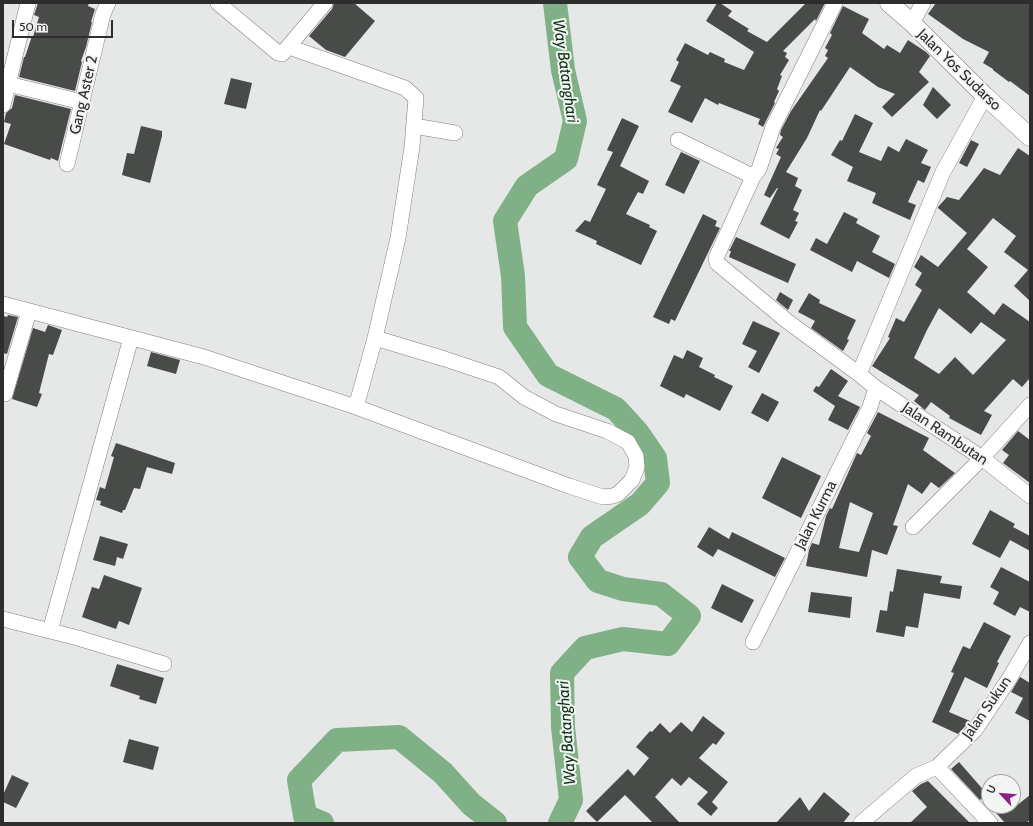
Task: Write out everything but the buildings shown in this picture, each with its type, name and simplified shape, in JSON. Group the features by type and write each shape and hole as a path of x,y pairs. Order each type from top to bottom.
{"street":[{"path":"3,105 28,3"},
{"name":"Gang Aster 2","path":"67,164 103,14 108,3"},
{"path":"218,3 278,53 282,54 325,3"},
{"path":"678,140 753,177 759,169 773,127 835,3"},
{"name":"Jalan Yos Sudarso","path":"889,3 912,23 985,96 1030,137"},
{"path":"912,23 923,3"},
{"path":"288,47 405,88 416,98 412,147 398,238 375,338 356,406"},
{"path":"8,84 82,102"},
{"path":"860,374 943,172 985,96"},
{"path":"414,126 455,133"},
{"name":"Jalan Rambutan","path":"753,177 716,258 717,263 787,321 860,374 876,388 982,458 1030,496"},
{"path":"3,304 204,357 356,406 569,486 603,496 613,496 618,494 632,480 637,467 636,456 628,442 607,431 556,414 524,398 499,377 375,338"},
{"path":"3,394 5,394 29,311"},
{"path":"50,631 131,338"},
{"name":"Jalan Kurma","path":"753,642 870,407 876,388"},
{"path":"913,527 982,458 1030,405"},
{"path":"3,620 78,638 164,664"},
{"name":"Jalan Sukun","path":"937,767 976,730 1030,643"},
{"path":"860,823 916,776 937,767 990,823"}],"waterway":[{"name":"Way Batanghari","path":"555,3 563,70 575,121 566,159 527,186 505,221 513,276 515,327 548,375 616,409 637,432 655,458 658,483 640,504 592,537 580,557 598,581 623,589 661,594 689,616 668,644 623,639 585,648 562,673 563,727 571,800 560,823"},
{"name":"Way Batanghari","path":"322,823 305,816 299,780 337,740 399,737 443,773 471,804 495,823"}]}
